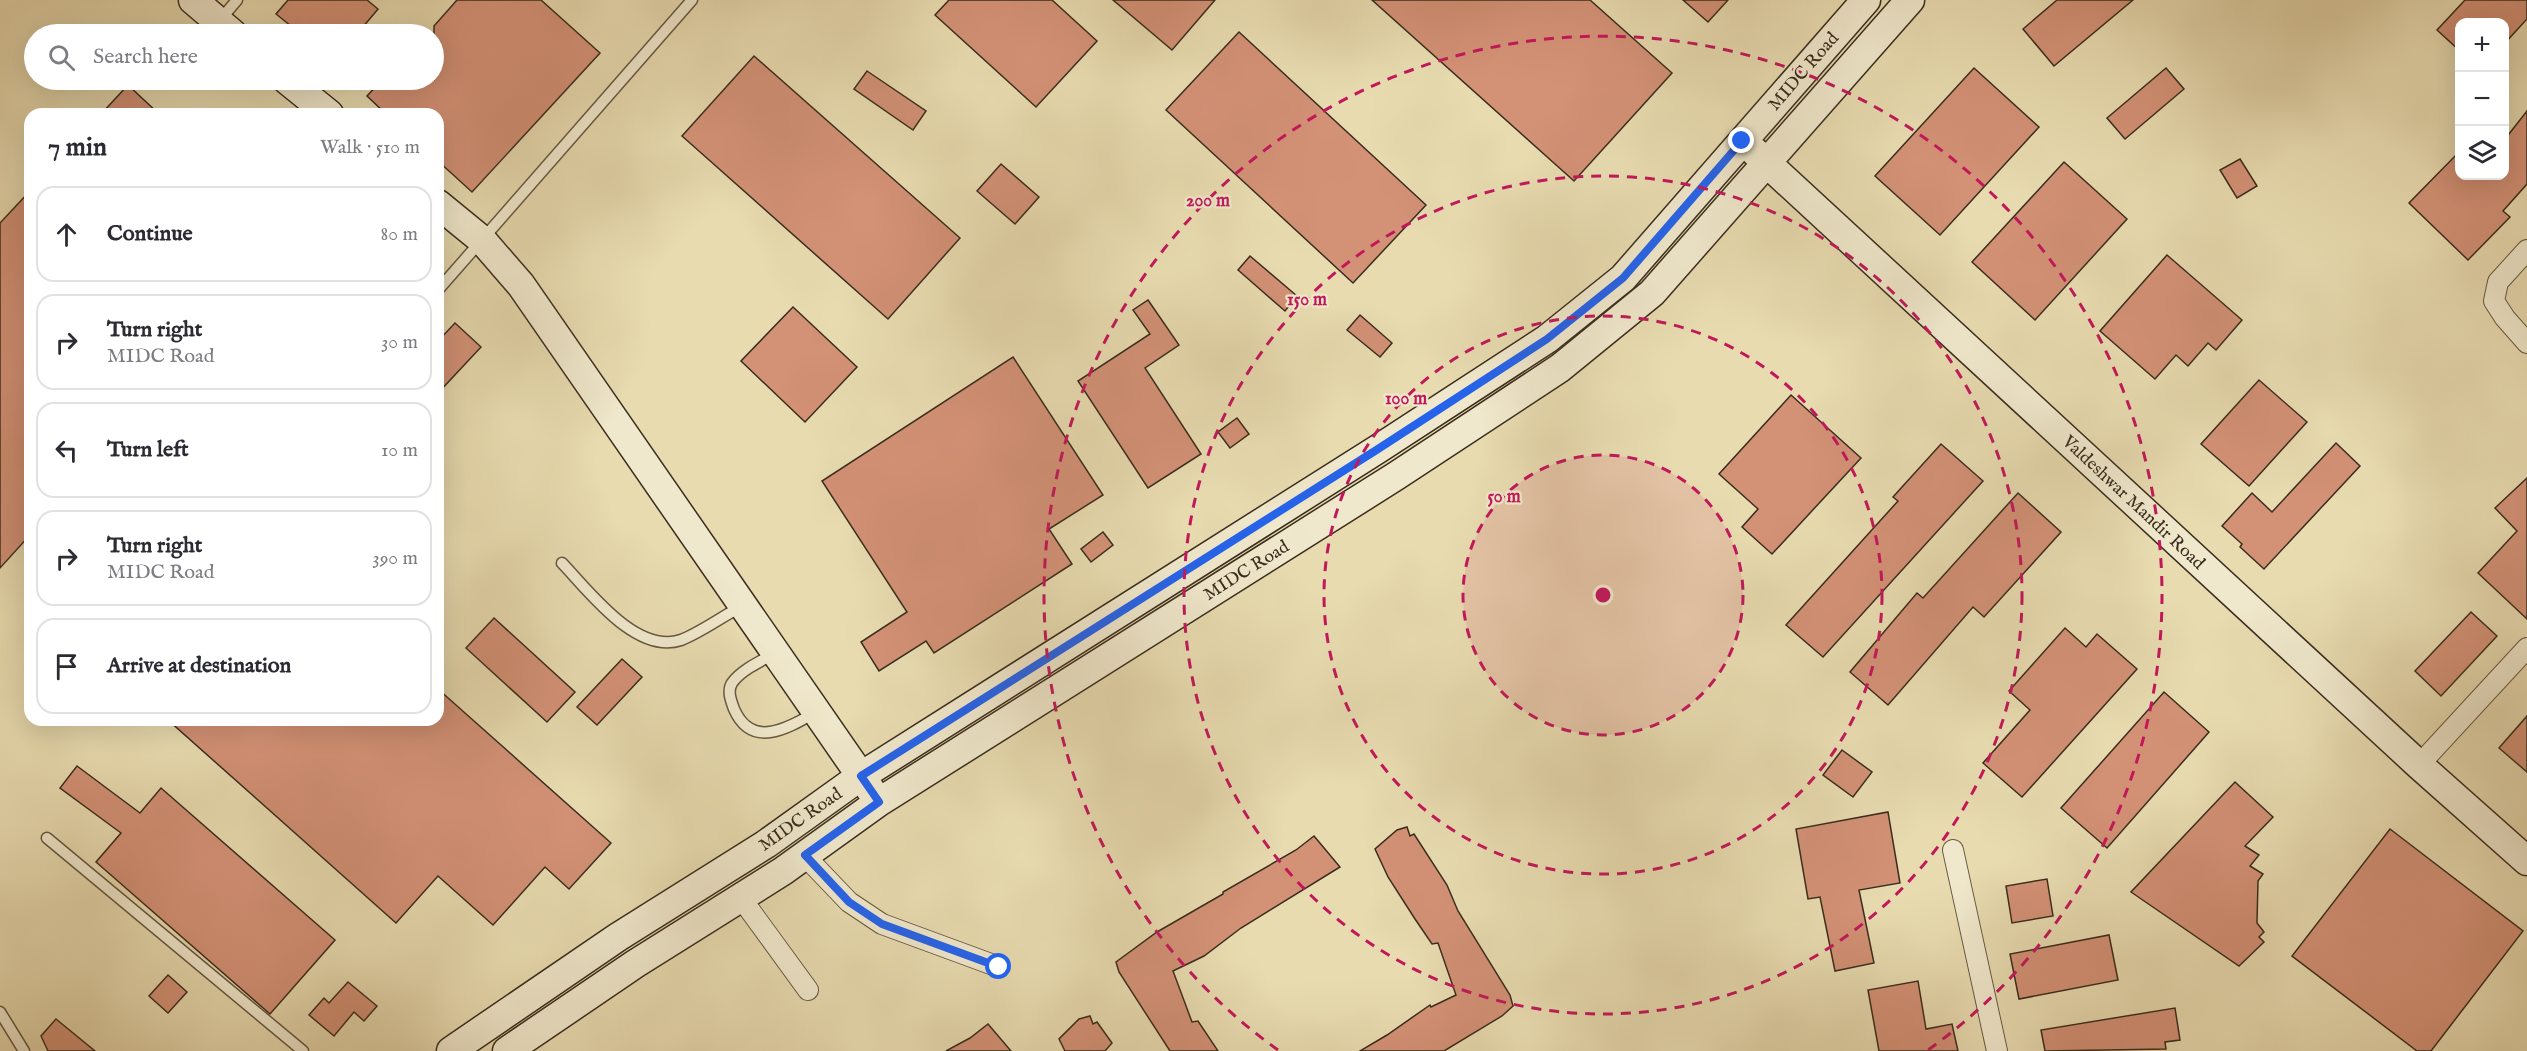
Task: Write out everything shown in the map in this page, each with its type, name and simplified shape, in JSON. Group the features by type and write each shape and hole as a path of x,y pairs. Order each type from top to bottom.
{"main road":[{"path":"193,0 220,24"},
{"name":"MIDC Road","path":"451,1051 618,937 766,844 861,776 1378,449 1547,339 1623,278 1866,0"},
{"name":"MIDC Road","path":"507,1051 635,964 741,898 879,802 1388,481 1560,368 1652,293 1768,164 1910,0"},
{"path":"299,90 322,108"},
{"name":"Valdeshwar Mandir Road","path":"1742,141 2419,765 2527,861"},
{"path":"444,209 482,240 521,285 879,802"}],"street":[{"path":"2527,250 2498,282 2494,301 2505,318 2527,343"},
{"path":"2419,765 2527,648"},
{"path":"1953,850 1997,1051"},
{"path":"805,855 849,902 882,924 999,967"},
{"path":"741,898 808,990"}],"lane":[{"path":"227,24 237,0"},
{"path":"444,283 692,0"},
{"path":"562,563 624,627 656,642 680,640 742,605"},
{"path":"775,653 749,669 732,684 729,696 735,712 744,725 754,732 767,734 799,722 816,712"},
{"path":"47,838 303,1051"},
{"path":"0,1012 24,1051"}],"building":[{"path":"288,0 367,0 378,9 365,24 288,24 276,14"},
{"path":"457,0 541,0 600,53 472,192 444,166 444,108 380,108 367,96 373,90 444,90 444,24 436,24"},
{"path":"949,0 1052,0 1097,41 1036,107 935,15"},
{"path":"1113,0 1215,0 1172,50"},
{"path":"1372,0 1590,0 1672,73 1574,181"},
{"path":"1683,0 1728,0 1708,22"},
{"path":"2057,0 2133,0 2054,66 2023,29"},
{"path":"2465,0 2527,0 2527,19 2509,39 2509,18 2455,18 2455,46 2437,30"},
{"path":"1239,32 1426,205 1353,283 1166,110"},
{"path":"754,56 960,238 888,319 682,136"},
{"path":"1974,68 2039,127 1940,235 1875,176"},
{"path":"2166,68 2184,89 2125,139 2107,118"},
{"path":"867,71 926,111 913,130 854,89"},
{"path":"123,90 133,90 153,108 107,108"},
{"path":"2527,111 2527,184 2503,211 2510,217 2468,260 2409,203 2455,156 2455,180 2509,180 2509,134"},
{"path":"2240,159 2257,186 2237,198 2220,170"},
{"path":"2064,162 2127,219 2035,320 1972,262"},
{"path":"1001,164 1039,197 1015,224 977,191"},
{"path":"24,197 24,542 0,568 0,223"},
{"path":"2167,255 2242,320 2216,350 2208,343 2188,366 2176,355 2155,379 2100,331"},
{"path":"1250,256 1297,296 1285,311 1238,270"},
{"path":"1148,300 1179,345 1145,368 1201,454 1148,488 1078,381 1150,334 1133,310"},
{"path":"793,307 857,367 805,422 741,361"},
{"path":"1360,315 1392,343 1380,357 1347,330"},
{"path":"455,323 481,347 444,387 444,335"},
{"path":"1013,357 1103,495 1049,529 1072,564 934,653 926,641 879,671 861,642 907,612 822,481"},
{"path":"2259,380 2307,422 2249,486 2201,444"},
{"path":"1791,395 1861,458 1772,554 1742,527 1758,509 1719,474"},
{"path":"1237,418 1249,434 1230,448 1218,432"},
{"path":"2336,443 2360,466 2264,569 2222,526 2252,493 2272,512"},
{"path":"1941,444 1983,481 1823,657 1786,625 1898,501 1893,497"},
{"path":"2527,478 2527,619 2478,573 2517,531 2495,508"},
{"path":"2018,493 2061,532 1984,617 1973,607 1888,705 1850,672 1917,593 1923,598"},
{"path":"1103,532 1113,545 1091,562 1081,549"},
{"path":"2471,612 2497,636 2441,696 2415,671"},
{"path":"494,618 575,692 547,722 466,648"},
{"path":"2065,628 2086,647 2097,634 2137,669 2022,797 1983,763 2030,710 2009,691"},
{"path":"622,659 642,677 597,725 577,707"},
{"path":"2164,692 2209,732 2107,848 2061,808"},
{"path":"444,694 611,843 569,889 545,867 493,925 438,876 396,923 175,726 444,726"},
{"path":"2527,716 2527,772 2499,748"},
{"path":"1842,750 1872,772 1853,797 1823,775"},
{"path":"77,766 140,813 161,788 335,940 270,1014 96,862 121,833 60,788"},
{"path":"2235,782 2273,817 2245,846 2259,855 2250,866 2263,874 2258,881 2257,923 2264,932 2259,937 2264,942 2239,966 2131,892"},
{"path":"1888,812 1900,883 1859,890 1874,963 1835,971 1820,897 1808,899 1796,829"},
{"path":"1407,827 1410,836 1414,834 1447,885 1458,911 1510,995 1513,1006 1502,1016 1444,1051 1360,1051 1430,1005 1431,1007 1456,995 1438,943 1432,944 1415,919 1388,877 1375,849 1397,830"},
{"path":"2390,829 2523,931 2431,1051 2417,1051 2292,956"},
{"path":"1314,836 1340,867 1241,928 1204,956 1173,971 1192,1022 1198,1021 1218,1051 1170,1051 1119,972 1116,962 1157,932 1296,850"},
{"path":"2047,879 2053,916 2012,923 2006,886"},
{"path":"2109,935 2118,980 2019,999 2010,954"},
{"path":"168,975 187,992 168,1013 149,996"},
{"path":"1918,981 1926,1029 1952,1024 1958,1051 1879,1051 1868,990"},
{"path":"348,982 377,1006 364,1021 354,1012 334,1036 309,1015 324,998 329,1003"},
{"path":"2175,1008 2180,1040 2165,1042 2166,1049 2045,1051 2041,1030"},
{"path":"1090,1016 1093,1024 1097,1022 1112,1043 1105,1051 1065,1051 1059,1039 1079,1019"},
{"path":"56,1019 95,1051 48,1051 41,1036"},
{"path":"988,1024 1011,1051 946,1051 970,1038"}],"route":[{"path":"999,967 882,924 849,902 805,855 879,802 861,776 1378,449 1547,339 1623,278 1742,141"}]}
